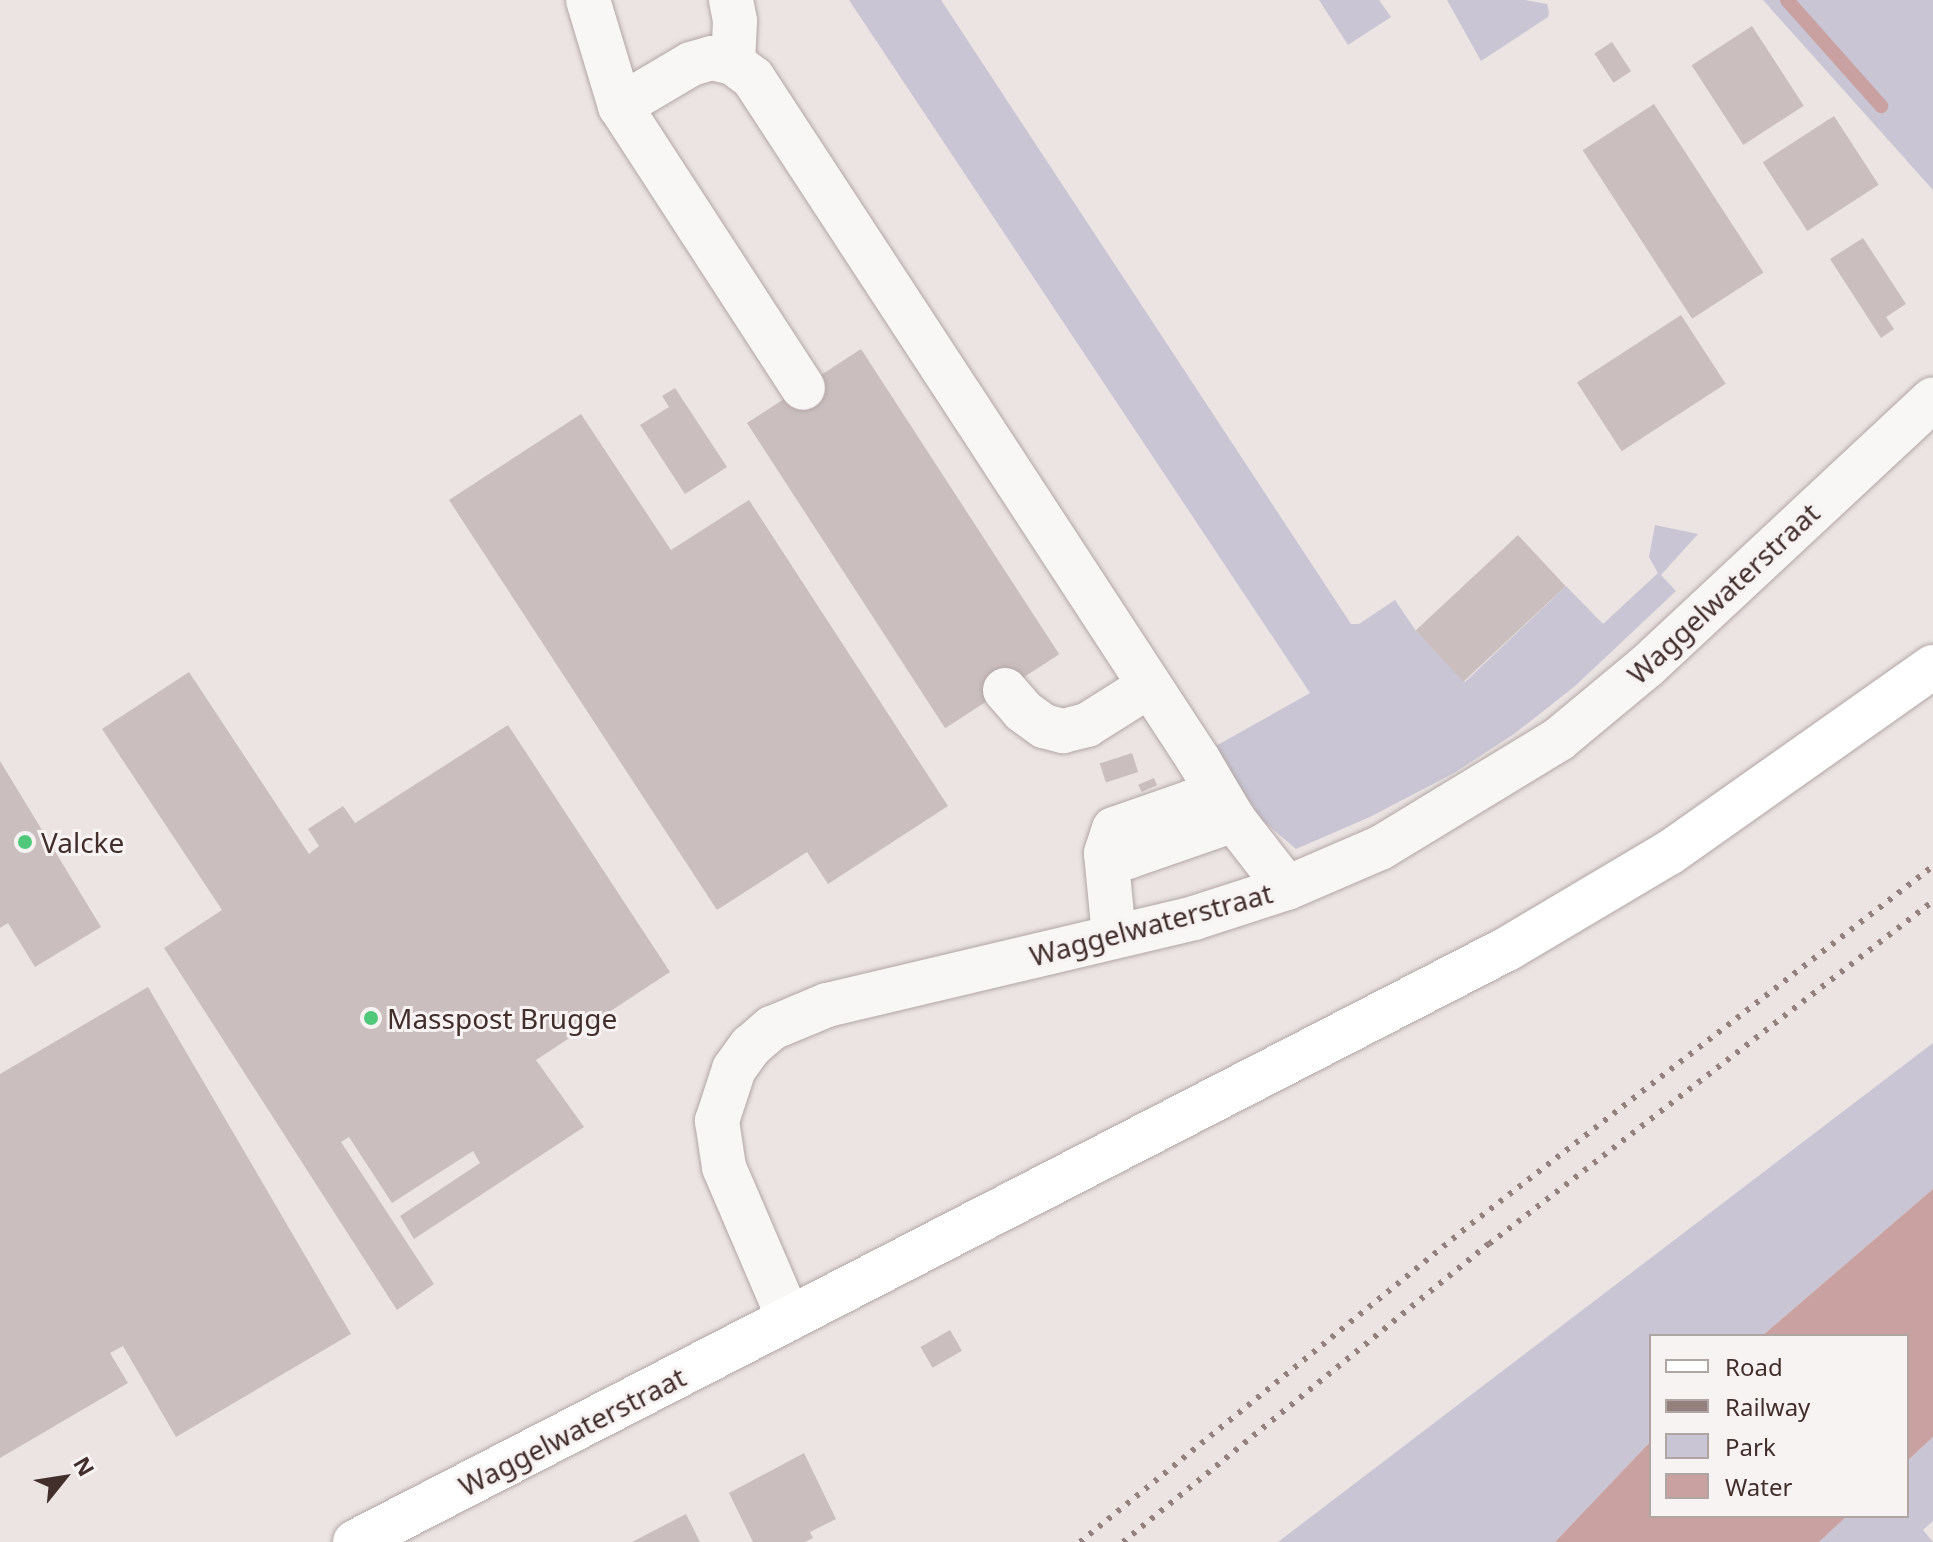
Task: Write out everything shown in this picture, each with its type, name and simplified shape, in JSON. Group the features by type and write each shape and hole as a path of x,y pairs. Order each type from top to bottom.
{"main road":[{"name":"Waggelwaterstraat","path":"355,1542 1507,949 1669,853 1933,667"}],"street":[{"path":"588,0 620,106 803,388"},
{"path":"731,0 735,21 733,63"},
{"path":"620,106 691,64 712,58 733,63 753,78 1234,820 1287,888"},
{"name":"Waggelwaterstraat","path":"789,1319 729,1180 719,1146 717,1121 724,1090 751,1046 772,1028 827,1005 1194,918 1287,888 1380,848 1559,739 1647,666 1933,399"},
{"path":"1005,690 1023,711 1044,726 1063,731 1087,725 1149,686"},
{"path":"1114,936 1106,853 1128,857 1234,820"}],"green space":[{"path":"849,0 941,0 1351,624 1359,624 1395,600 1416,631 1465,682 1566,586 1603,624 1658,573 1649,557 1655,525 1698,534 1661,575 1676,591 1574,687 1514,734 1454,773 1370,817 1296,849 1262,820 1214,747 1310,693"},
{"path":"1319,0 1379,0 1391,17 1348,45"},
{"path":"1447,0 1525,0 1547,4 1549,12 1548,17 1481,61"},
{"path":"1763,0 1933,0 1933,190"},
{"path":"1933,1043 1933,1189 1764,1334 1649,1334 1649,1443 1555,1542 1278,1542"},
{"path":"1933,1437 1933,1521 1923,1530 1933,1542 1819,1542 1845,1518 1909,1518 1909,1459"}],"water":[{"path":"1933,1189 1933,1437 1909,1459 1909,1334 1764,1334"},
{"path":"1649,1443 1649,1518 1845,1518 1819,1542 1555,1542"}],"building":[{"path":"1752,26 1804,106 1743,145 1692,65"},
{"path":"1612,42 1631,71 1613,83 1594,53"},
{"path":"1654,104 1763,273 1692,319 1583,150"},
{"path":"1834,116 1879,185 1807,231 1763,162"},
{"path":"1863,238 1906,304 1886,317 1894,329 1881,338 1830,259"},
{"path":"1681,315 1726,384 1622,451 1577,383"},
{"path":"861,349 1059,654 945,728 747,423"},
{"path":"675,388 727,467 685,494 640,425 669,407 662,396"},
{"path":"581,414 671,550 749,500 948,806 828,884 807,852 717,910 449,500"},
{"path":"1518,535 1566,586 1463,682 1416,630"},
{"name":"Masspost Brugge","path":"189,672 309,854 319,846 308,829 343,806 355,823 508,725 670,972 536,1060 584,1127 414,1239 400,1216 480,1163 473,1151 392,1203 349,1137 341,1142 434,1284 397,1310 164,948 222,910 102,729"},
{"path":"1132,753 1138,772 1106,783 1100,764"},
{"name":"Valcke","path":"0,761 101,927 35,967 8,923 0,928"},
{"path":"1154,778 1157,785 1141,792 1138,785"},
{"path":"148,987 351,1334 176,1437 123,1346 110,1353 128,1383 0,1458 0,1074"},
{"path":"950,1330 962,1351 933,1368 921,1347"},
{"path":"804,1453 836,1519 810,1532 813,1538 805,1542 753,1542 729,1493"},
{"path":"686,1514 700,1542 632,1542"}],"waterway":[{"path":"1787,0 1881,106"}],"railway":[{"path":"1080,1542 1471,1224 1933,866"},
{"path":"1123,1542 1489,1244 1933,901"}],"place":[{"name":"Valcke","path":"25,842"},
{"name":"Masspost Brugge","path":"371,1018"}]}
